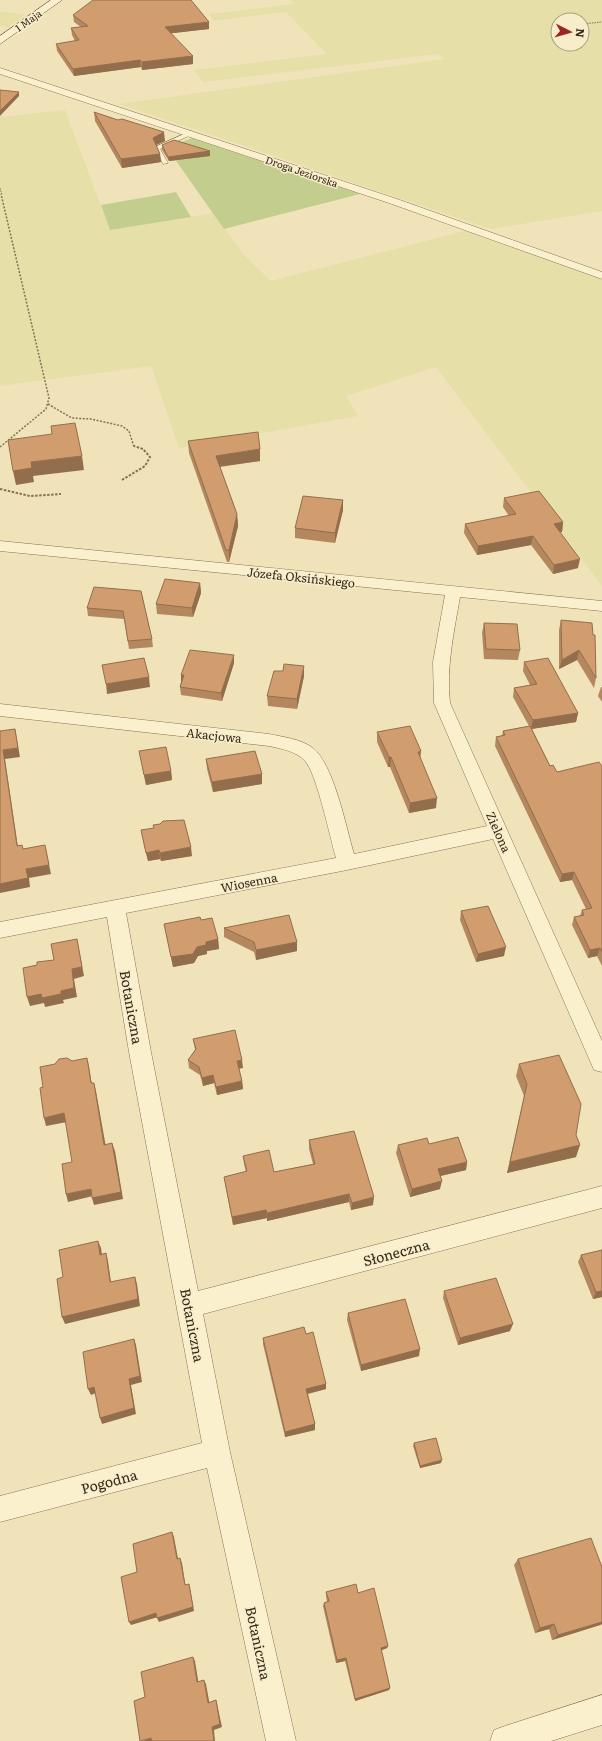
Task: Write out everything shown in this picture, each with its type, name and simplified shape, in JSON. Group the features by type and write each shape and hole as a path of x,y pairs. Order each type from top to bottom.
{"main road":[{"name":"1 Maja","path":"0,41 57,0"}],"street":[{"name":"Droga Jeziorska","path":"0,71 393,201 602,276"},
{"name":"Józefa Oksińskiego","path":"0,546 453,593 602,606"},
{"name":"Zielona","path":"453,593 440,671 439,688 442,703 602,1063"},
{"name":"Akacjowa","path":"0,710 268,740 294,745 303,749 316,762 321,772 347,863"},
{"name":"Wiosenna","path":"0,930 347,863 498,831"},
{"name":"Botaniczna","path":"115,908 217,1452 281,1741"},
{"name":"Słoneczna","path":"189,1306 602,1197"},
{"name":"Pogodna","path":"0,1509 217,1452"},
{"path":"505,1741 602,1710"}],"lane":[{"path":"165,163 157,148 191,133"}],"path":[{"path":"590,23 602,22"},
{"path":"0,188 49,398 46,409 0,446"},
{"path":"48,404 72,418 91,419 122,426 129,431 134,448 143,449 150,457 145,466 122,480"},
{"path":"0,489 10,494 44,498 61,494"}],"shaded area":[{"path":"291,0 602,0 602,211 491,229 119,104 445,59 438,54 203,82 194,70 327,54 286,12 214,21 209,14 294,4"},
{"path":"0,11 25,15 8,27 0,26"},
{"path":"65,110 110,230 213,213 245,256 271,281 468,230 602,279 602,586 436,367 346,396 358,416 179,448 151,366 0,386 0,117"}],"green space":[{"path":"192,138 360,194 224,229 167,148"},
{"path":"176,192 191,217 110,230 101,205"}],"building":[{"path":"93,0 191,0 209,22 165,27 193,56 142,62 140,60 73,69 56,44 79,40 71,28 88,26 73,15"},
{"path":"0,90 19,92 0,111"},
{"path":"94,112 164,132 153,138 160,154 121,159"},
{"path":"174,140 210,151 168,157 162,145"},
{"path":"75,423 82,456 31,462 32,468 13,471 8,440 52,434 51,426"},
{"path":"258,432 260,449 216,456 237,514 229,550 226,550 188,441"},
{"path":"539,491 563,522 554,524 580,559 554,565 533,536 478,546 465,524 516,514 504,498"},
{"path":"303,496 343,500 335,533 295,528"},
{"path":"165,579 200,583 192,608 156,604"},
{"path":"94,587 141,591 152,639 128,641 123,611 87,608"},
{"path":"561,620 592,623 593,635 595,635 596,678 579,650 562,660"},
{"path":"484,623 517,624 520,650 486,649"},
{"path":"190,650 234,655 221,693 180,687 184,675 181,675"},
{"path":"144,658 149,677 106,684 102,665"},
{"path":"548,658 578,713 533,720 514,688 537,684 524,662"},
{"path":"284,664 304,666 297,699 267,696 274,671 283,671"},
{"path":"410,726 421,751 418,752 437,798 410,803 391,757 389,757 377,732"},
{"path":"530,726 550,766 553,765 557,772 599,762 602,766 602,952 600,948 590,950 574,917 584,915 582,910 592,908 574,872 562,874 496,737 505,735 503,731"},
{"path":"15,729 18,748 3,750 17,846 22,845 23,849 45,845 49,865 26,869 28,878 0,884 0,731"},
{"path":"166,747 171,771 144,775 139,751"},
{"path":"255,751 262,774 212,782 206,759"},
{"path":"184,820 191,847 160,853 159,850 146,853 141,830 154,828 153,825 160,824 163,821"},
{"path":"488,906 506,947 478,954 461,911"},
{"path":"289,915 297,942 256,950 254,942 224,928"},
{"path":"200,917 201,920 212,918 218,939 206,942 206,945 197,947 193,954 171,957 164,924"},
{"path":"77,939 82,967 72,969 74,988 61,991 61,994 42,998 41,994 27,997 23,968 37,965 37,962 54,960 51,944"},
{"path":"235,1030 242,1060 237,1061 242,1081 216,1087 213,1075 202,1078 199,1067 188,1060 196,1049 193,1039"},
{"path":"559,1055 581,1104 576,1135 580,1145 510,1162 527,1084 519,1064"},
{"path":"67,1058 72,1061 87,1058 91,1083 94,1083 104,1145 112,1143 121,1192 92,1198 91,1189 66,1194 62,1164 72,1162 64,1113 44,1118 40,1088 43,1087 40,1067 55,1064 59,1059"},
{"path":"354,1131 374,1197 352,1203 349,1194 267,1213 266,1210 232,1217 224,1177 247,1171 243,1156 269,1150 274,1172 315,1164 309,1140"},
{"path":"458,1137 467,1162 438,1169 442,1181 412,1189 398,1145 427,1138 429,1144"},
{"path":"98,1241 100,1255 106,1253 110,1282 135,1277 138,1299 62,1317 57,1279 63,1277 59,1250"},
{"path":"602,1250 602,1291 596,1292 581,1255"},
{"path":"496,1278 513,1324 460,1338 444,1291"},
{"path":"405,1299 420,1349 361,1365 348,1313"},
{"path":"304,1327 306,1334 313,1332 326,1384 306,1389 315,1424 285,1432 263,1338"},
{"path":"134,1339 140,1376 129,1379 134,1408 100,1418 94,1387 88,1389 83,1352"},
{"path":"436,1438 442,1460 420,1466 414,1443"},
{"path":"172,1532 177,1559 180,1558 185,1585 189,1584 193,1607 157,1618 156,1613 129,1622 121,1577 137,1572 133,1544"},
{"path":"591,1538 602,1567 602,1622 558,1635 554,1624 540,1628 518,1559"},
{"path":"356,1584 358,1593 374,1588 388,1646 381,1648 390,1688 355,1699 346,1658 337,1660 324,1603 329,1601 326,1592"},
{"path":"193,1657 197,1682 204,1680 208,1703 216,1700 220,1724 212,1727 214,1741 152,1741 151,1738 140,1741 134,1701 145,1697 141,1672"}]}
